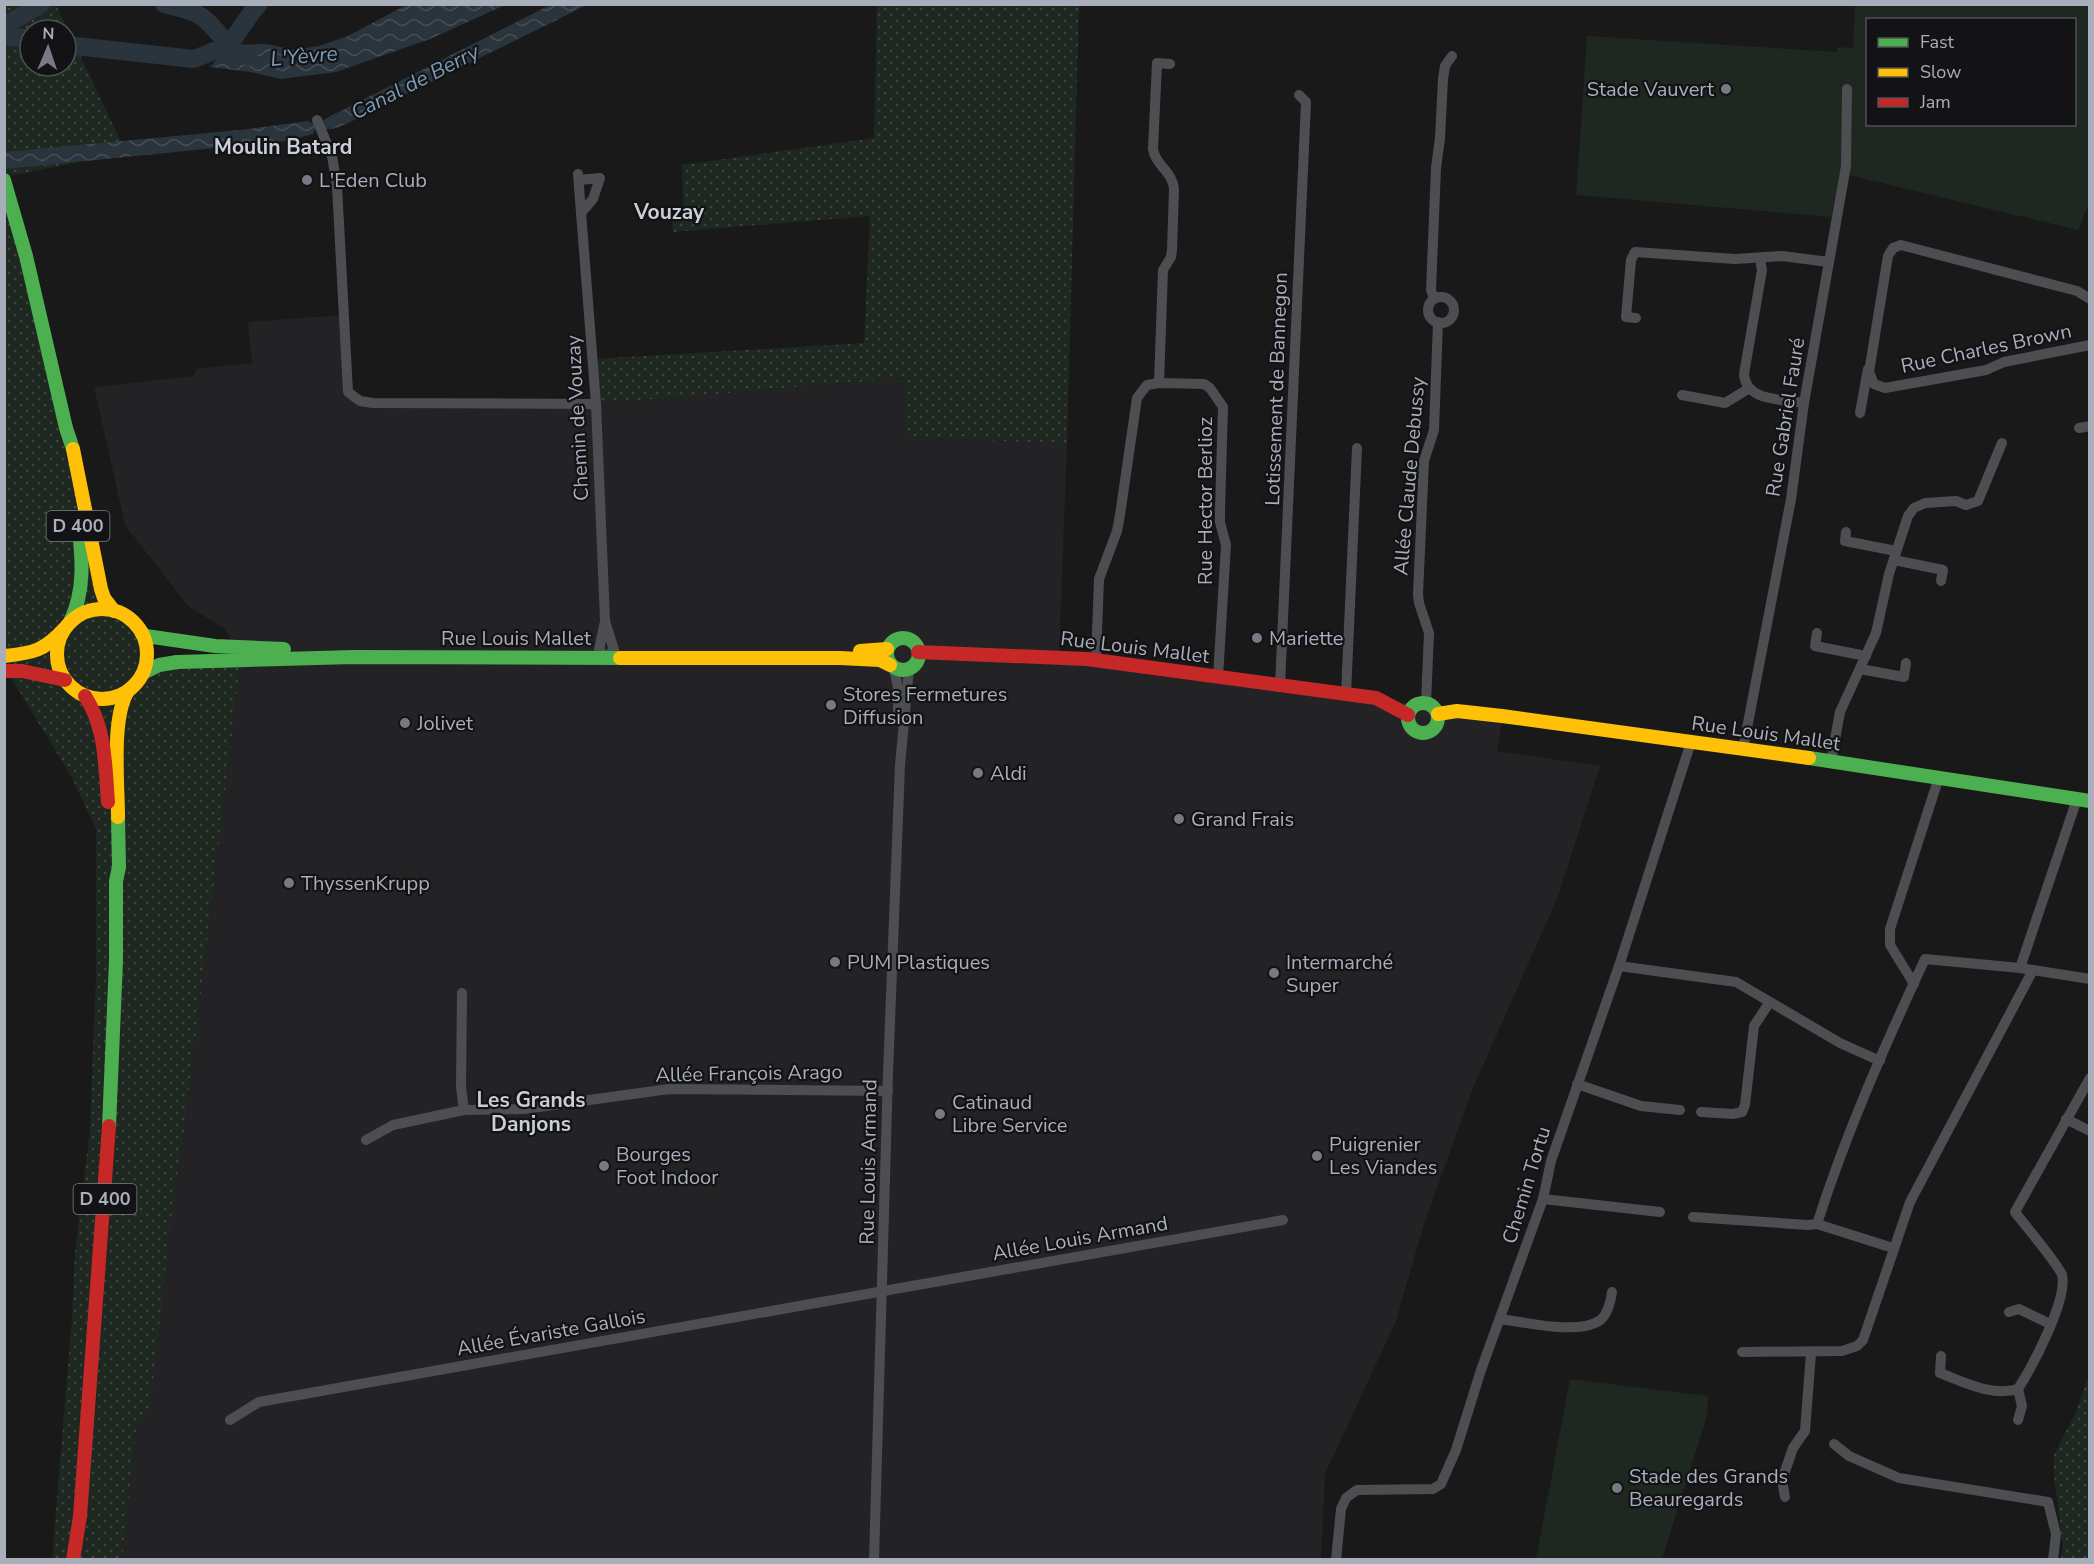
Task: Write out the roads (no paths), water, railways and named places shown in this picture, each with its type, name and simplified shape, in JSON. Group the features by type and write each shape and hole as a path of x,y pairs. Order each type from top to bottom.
{"main road":[{"name":"D 400","path":"4,180 26,256 66,428 72,445 101,589 104,598 114,610"},
{"name":"D 400","path":"66,428 80,548 78,603 76,612 67,625"},
{"path":"4,656 33,653 50,646 67,625 90,610 114,610 131,620 142,633 147,655 143,673 121,696 103,699 77,692 64,680 57,654 60,637 67,625"},
{"name":"Rue Louis Mallet","path":"142,633 146,636 180,643 240,649 840,658 880,660 899,670 909,669"},
{"name":"Rue Louis Mallet","path":"143,673 159,665 177,662 321,657 887,650 894,641 904,639 913,643 918,652 1096,660 1376,698 1408,715 1411,727 1417,732 1425,733 1436,726 1438,714 1457,711 1831,761 2083,800"},
{"path":"887,650 886,655 892,666"},
{"path":"909,669 917,662 918,652"},
{"path":"4,671 22,671 64,680"},
{"name":"D 400","path":"81,1560 80,1516 112,1115 116,994 116,881 119,867 117,754 119,717 122,700 128,691"},
{"name":"D 400","path":"85,696 93,706 99,724 116,881"},
{"path":"1408,715 1415,706 1426,704 1434,707 1438,714"},
{"name":"D 400","path":"73,1560 80,1516"}],"street":[{"name":"Allée Claude Debussy","path":"1426,704 1429,633 1418,594 1424,461 1434,430 1438,322 1428,314 1429,305 1434,299 1431,290 1436,168 1443,79 1445,66 1452,56"},
{"path":"1096,660 1100,579 1120,515 1137,398 1147,385 1159,382 1163,270 1171,257 1172,250 1174,189 1170,176 1154,156 1154,127 1157,63 1170,64"},
{"name":"Rue Gabriel Fauré","path":"1743,749 1791,499 1804,403 1846,166 1847,89"},
{"name":"Lotissement de Bannegon","path":"1280,686 1306,102 1299,95"},
{"path":"317,120 332,156 337,186 348,392 360,401 373,403 596,404"},
{"name":"Chemin de Vouzay","path":"581,213 593,199 600,178 579,177 581,213 596,404 606,653"},
{"name":"Rue Charles Brown","path":"1860,413 1888,256 1893,248 1900,245 2077,291 2090,299"},
{"path":"1636,318 1626,317 1631,260 1635,252 1735,260 1782,256 1829,262"},
{"path":"1760,259 1762,270 1743,374 1744,383 1758,396 1804,403"},
{"path":"1434,299 1443,297 1453,304 1452,316 1445,322 1438,322"},
{"name":"Rue Charles Brown","path":"1869,364 1869,372 1874,384 1885,388 1986,370 2004,362 2090,345"},
{"name":"Rue Hector Berlioz","path":"1159,382 1204,384 1210,388 1223,407 1220,522 1226,545 1218,677"},
{"path":"1682,395 1725,403 1748,389"},
{"path":"1831,761 1840,712 1876,633 1887,582 1908,516 1918,506 1925,503 1956,501 1966,505 1978,501 2002,443"},
{"path":"1346,694 1357,448"},
{"path":"1846,532 1845,541 1943,570 1941,581"},
{"path":"1817,633 1815,646 1866,656"},
{"path":"1860,669 1904,677 1906,663"},
{"name":"Rue Louis Armand","path":"892,666 898,688 900,765"},
{"name":"Rue Louis Armand","path":"874,1560 900,765 909,669"},
{"name":"Chemin Tortu","path":"1336,1560 1341,1509 1346,1498 1357,1490 1433,1489 1440,1484 1456,1450 1481,1370 1543,1199 1551,1161 1691,742"},
{"path":"1914,984 1890,945 1890,929 1939,777"},
{"path":"2020,968 2083,800"},
{"path":"1817,1224 1880,1061 1925,959 2020,968 2090,979"},
{"path":"1618,966 1736,982 1840,1043 1880,1061"},
{"path":"1742,1352 1842,1352 1857,1346 1863,1340 1910,1202 2033,970"},
{"path":"462,993 461,1087 464,1110"},
{"path":"1701,1112 1733,1114 1742,1112 1745,1105 1754,1026 1769,1003"},
{"path":"1941,1356 1940,1373 1977,1387 2006,1393 2018,1389 2032,1367 2062,1293 2062,1273 2015,1212 2090,1078"},
{"path":"1577,1084 1641,1106 1680,1110"},
{"name":"Allée François Arago","path":"366,1140 393,1125 464,1110 524,1109 669,1089 888,1090"},
{"path":"2066,1119 2090,1131"},
{"path":"1543,1199 1660,1212"},
{"path":"1693,1217 1817,1224 1893,1248"},
{"name":"Allée Louis Armand","path":"882,1291 1283,1220"},
{"name":"Allée Évariste Gallois","path":"230,1420 259,1402 882,1291"},
{"path":"1500,1319 1580,1327 1600,1321 1610,1304 1612,1292"},
{"path":"2009,1312 2019,1309 2050,1324"},
{"path":"1785,1497 1782,1480 1793,1448 1804,1431 1810,1353"},
{"path":"2018,1389 2022,1406 2018,1420"},
{"path":"1834,1444 1849,1456 1899,1478 2048,1502 2056,1534 2053,1560"}],"water":[{"path":"406,5 505,5 430,39 336,72 281,79 251,72 210,67 229,45 267,44 294,50 319,46 348,36"},
{"name":"Canal de Berry","path":"550,5 587,5 333,129 315,129 313,134 287,141 5,169 5,152 240,130 308,121 313,124 322,122"}],"waterway":[{"path":"4,26 41,4"},
{"path":"164,4 185,9 204,18 234,50 249,57"},
{"path":"229,45 259,4"},
{"name":"L'Yèvre","path":"4,36 18,38"},
{"name":"L'Yèvre","path":"78,46 194,59 229,45"}],"place":[{"name":"Stade Vauvert","path":"1726,89"},
{"name":"L'Eden Club","path":"307,180"},
{"name":"Mariette","path":"1257,638"},
{"name":"Stores Fermetures Diffusion","path":"831,705"},
{"name":"Jolivet","path":"405,723"},
{"name":"Aldi","path":"978,773"},
{"name":"Grand Frais","path":"1179,819"},
{"name":"ThyssenKrupp","path":"289,883"},
{"name":"PUM Plastiques","path":"835,962"},
{"name":"Intermarché Super","path":"1274,973"},
{"name":"Catinaud Libre Service","path":"940,1114"},
{"name":"Puigrenier Les Viandes","path":"1317,1156"},
{"name":"Bourges Foot Indoor","path":"604,1166"},
{"name":"Stade des Grands Beauregards","path":"1617,1488"}],"district":[{"name":"Moulin Batard","path":"283,147"},
{"name":"Vouzay","path":"669,212"},
{"name":"Les Grands Danjons","path":"531,1112"}]}
